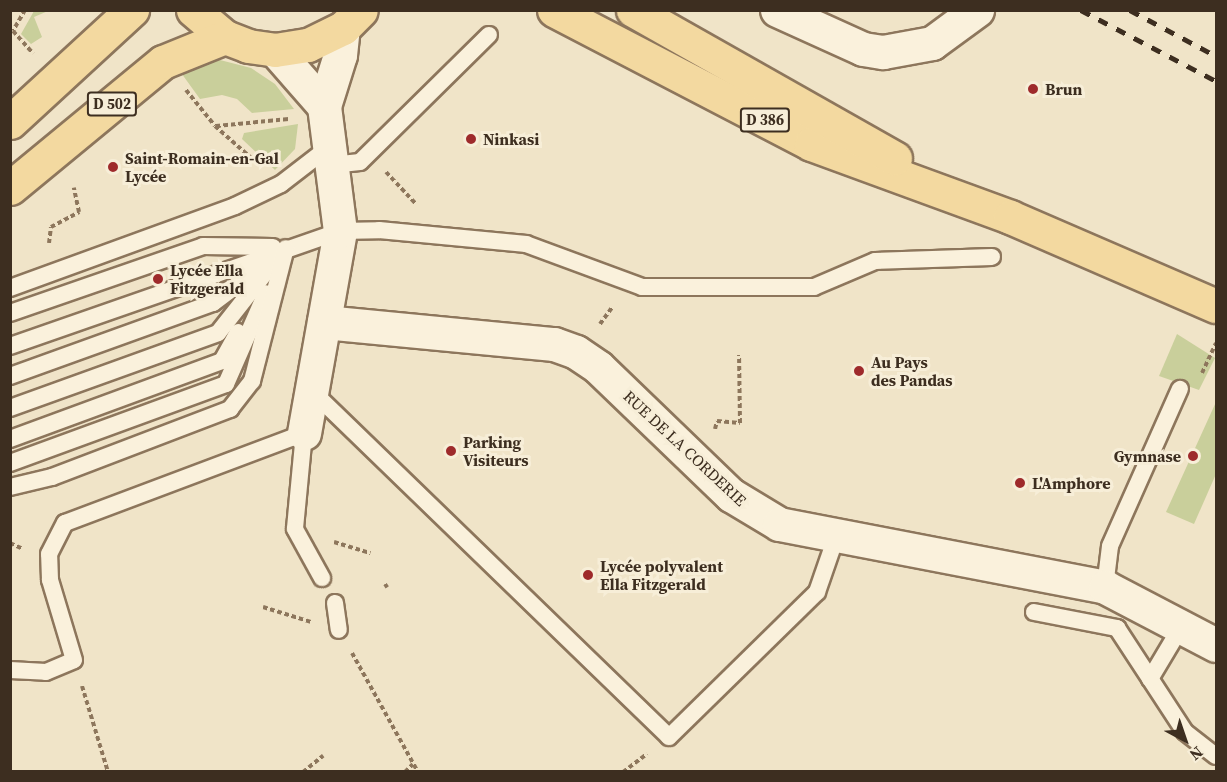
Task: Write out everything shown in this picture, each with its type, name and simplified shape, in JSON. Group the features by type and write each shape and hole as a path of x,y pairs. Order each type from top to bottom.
{"main road":[{"path":"10,122 132,10"},
{"path":"193,10 225,37 249,46 274,50 308,45 352,19"},
{"name":"D 386","path":"554,10 811,144 985,209 1216,306"},
{"name":"D 386","path":"633,10 985,209"},
{"name":"D 502","path":"10,188 163,62 225,37"}],"street":[{"path":"777,10 863,49 883,52 932,43 977,10"},
{"path":"304,433 340,231 324,106 352,19"},
{"path":"274,50 324,106"},
{"name":"RUE DE LA CORDERIE","path":"324,322 524,338 576,352 598,367 731,495 756,514 779,524 836,537 1105,587 1216,645"}],"lane":[{"path":"10,288 235,206 331,156 360,162 489,35"},
{"path":"10,346 340,231 416,234 526,244 642,287 814,287 874,261 992,257"},
{"path":"10,313 203,246 286,248"},
{"path":"10,376 213,303 286,248"},
{"path":"10,408 218,333 286,248"},
{"path":"10,439 222,361 286,248"},
{"path":"10,463 226,384 286,248"},
{"path":"10,487 52,477 230,409 252,381 286,248"},
{"path":"1105,587 1110,546 1180,389"},
{"path":"312,391 669,738 817,592 836,537"},
{"path":"10,670 46,672 74,660 50,580 49,554 64,523 304,433 295,529 322,578"},
{"path":"335,603 339,630"},
{"path":"1034,612 1117,628 1185,732 1216,756"},
{"path":"1150,679 1181,627"}],"path":[{"path":"215,126 296,118 324,106"},
{"path":"376,147 381,167 417,206 416,234"},
{"path":"50,231 80,212 74,188"},
{"path":"715,432 717,421 740,423 739,356"},
{"path":"263,607 339,630 418,771"},
{"path":"74,660 108,771"},
{"path":"303,771 323,756"},
{"path":"405,771 414,764"}],"green space":[{"path":"34,11 48,11 34,17 42,37 31,44 21,34"},
{"path":"220,60 251,68 275,84 294,109 252,113 237,99 222,95 200,99 179,70"},
{"path":"298,124 295,149 275,170 242,139 244,133"},
{"path":"1177,334 1215,358 1199,390 1159,376"},
{"path":"1216,402 1216,474 1194,524 1166,512"}],"railway":[{"path":"1081,10 1216,81"},
{"path":"1130,10 1216,56"}],"place":[{"name":"Brun","path":"1033,89"},
{"name":"Ninkasi","path":"471,139"},
{"name":"Saint-Romain-en-Gal Lycée","path":"113,167"},
{"name":"Lycée Ella Fitzgerald","path":"158,279"},
{"name":"Au Pays des Pandas","path":"859,371"},
{"name":"Parking Visiteurs","path":"451,451"},
{"name":"Gymnase","path":"1193,456"},
{"name":"L'Amphore","path":"1020,483"},
{"name":"Lycée polyvalent Ella Fitzgerald","path":"588,575"}]}
